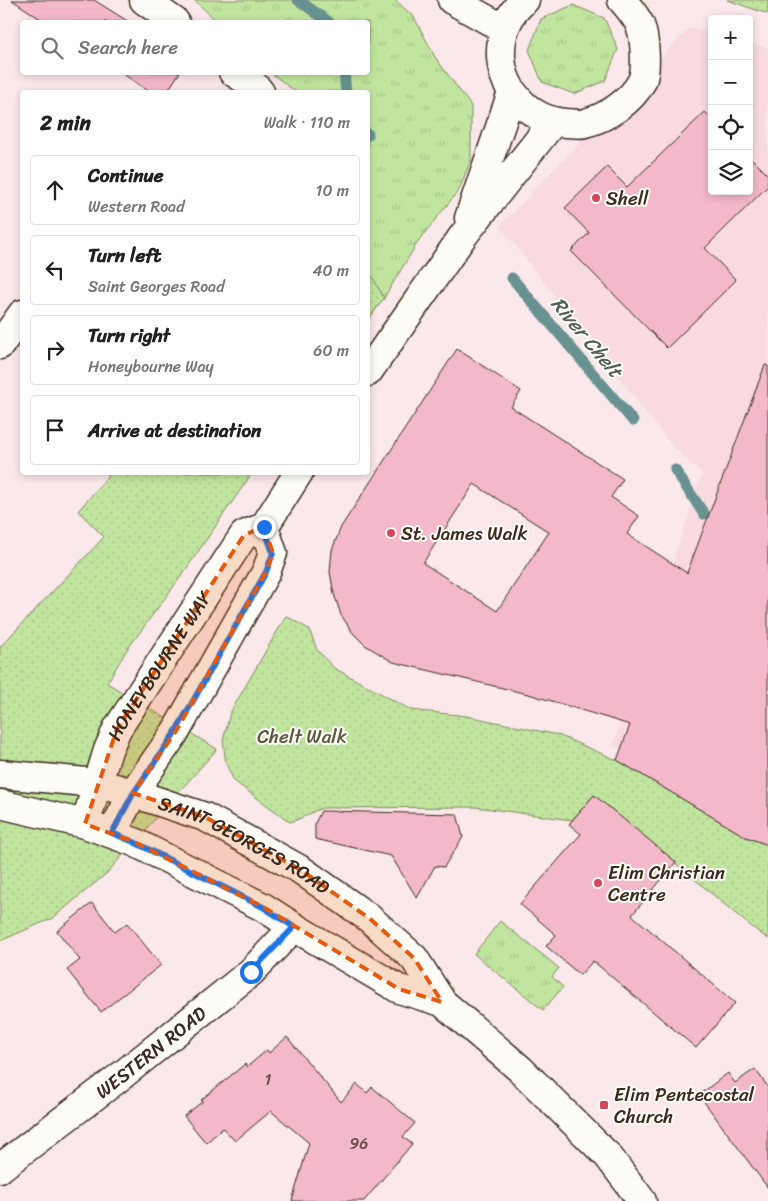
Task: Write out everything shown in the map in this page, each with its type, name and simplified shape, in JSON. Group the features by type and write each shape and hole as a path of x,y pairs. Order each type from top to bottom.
{"street":[{"path":"144,0 172,20"},
{"path":"452,0 504,29"},
{"path":"525,0 516,7 504,29 500,44 502,69 512,92 530,112 553,122 584,124 618,109 642,80 645,50 640,25 622,0"},
{"path":"231,81 247,81 258,90"},
{"path":"463,236 512,92"},
{"path":"370,369 463,236 553,122"},
{"path":"0,345 20,317"},
{"name":"HONEYBOURNE WAY","path":"85,824 108,750 117,729 244,536 264,527 297,475"},
{"path":"112,833 133,794 176,731 266,572 273,553 264,527"},
{"name":"SAINT GEORGES ROAD","path":"0,774 97,783 133,794 205,817 301,870 369,918 414,958 442,1002 520,1069 608,1156 642,1201"},
{"name":"SAINT GEORGES ROAD","path":"0,804 85,824 134,842 263,907 400,989 442,1002"},
{"name":"WESTERN ROAD","path":"0,1168 121,1076 251,972 294,927"}],"highlighted area":[{"path":"264,527 273,553 266,572 176,731 133,793 205,817 301,870 369,918 414,958 442,1002 399,989 263,907 134,842 85,824 117,729 244,535"}],"shaded area":[{"path":"689,28 708,33 708,195 753,195 753,44 768,48 768,816 613,746 702,474 671,444 500,226"}],"green space":[{"path":"194,0 395,0 414,17 435,57 471,106 471,160 459,190 419,240 384,298 370,317 370,90 293,90 274,75 370,75 370,20 216,20"},
{"path":"727,0 768,0 768,14"},
{"path":"573,5 604,18 618,49 605,81 574,94 542,82 529,50 541,19"},
{"path":"370,273 384,298 370,317"},
{"path":"109,475 251,475 182,575 126,651 107,683 217,749 106,874 53,918 0,941 0,647 104,537 78,511"},
{"name":"Chelt Walk","path":"286,616 309,629 317,650 334,668 411,710 467,716 558,735 617,760 746,837 768,845 768,939 594,795 572,820 476,807 322,808 290,822 234,781 226,764 223,741 230,713"},
{"path":"500,921 559,968 552,977 563,987 543,1010 474,954"}],"building":[{"path":"12,0 94,0 126,20 42,20"},
{"path":"124,75 178,75 168,90 147,90"},
{"name":"Shell","path":"705,112 708,115 708,195 753,195 753,160 768,175 768,186 705,248 736,280 667,348 571,251 589,233 565,208 607,167 627,187"},
{"name":"St. James Walk","path":"457,349 521,391 511,407 623,479 611,497 639,516 627,534 687,573 765,365 768,366 768,845 746,837 617,760 630,725 532,695 393,662 365,645 353,633 341,615 334,594 330,572 332,550 341,527","holes":["474,484 549,532 497,611 423,563"]},
{"name":"Elim Christian Centre","path":"594,795 676,862 632,915 735,1003 696,1048 593,961 580,975 546,946 556,935 520,904 581,834 569,824"},
{"path":"321,811 457,814 463,837 444,867 435,866 417,898 391,856 315,839 315,823"},
{"path":"92,903 115,932 127,923 161,965 101,1012 67,970 80,960 57,931"},
{"path":"287,1037 341,1102 357,1084 367,1093 372,1087 415,1123 403,1137 412,1144 364,1201 292,1201 309,1143 271,1111 235,1141 223,1128 206,1143 184,1116 245,1064 247,1067 267,1050 269,1053"},
{"path":"755,1069 768,1087 768,1188 699,1095 728,1073 735,1083"}],"waterway":[{"name":"River Chelt","path":"298,0 326,20"},
{"name":"River Chelt","path":"344,75 346,90"},
{"name":"River Chelt","path":"512,278 633,421"},
{"name":"River Chelt","path":"675,470 704,514"}],"place":[{"name":"Shell","path":"596,198"},
{"name":"St. James Walk","path":"391,533"},
{"name":"Elim Christian Centre","path":"598,883"},
{"name":"Elim Pentecostal Church","path":"604,1105"}],"route":[{"path":"251,972 294,927 263,907 134,842 112,833 133,794 176,731 266,572 273,553 264,527"}]}
